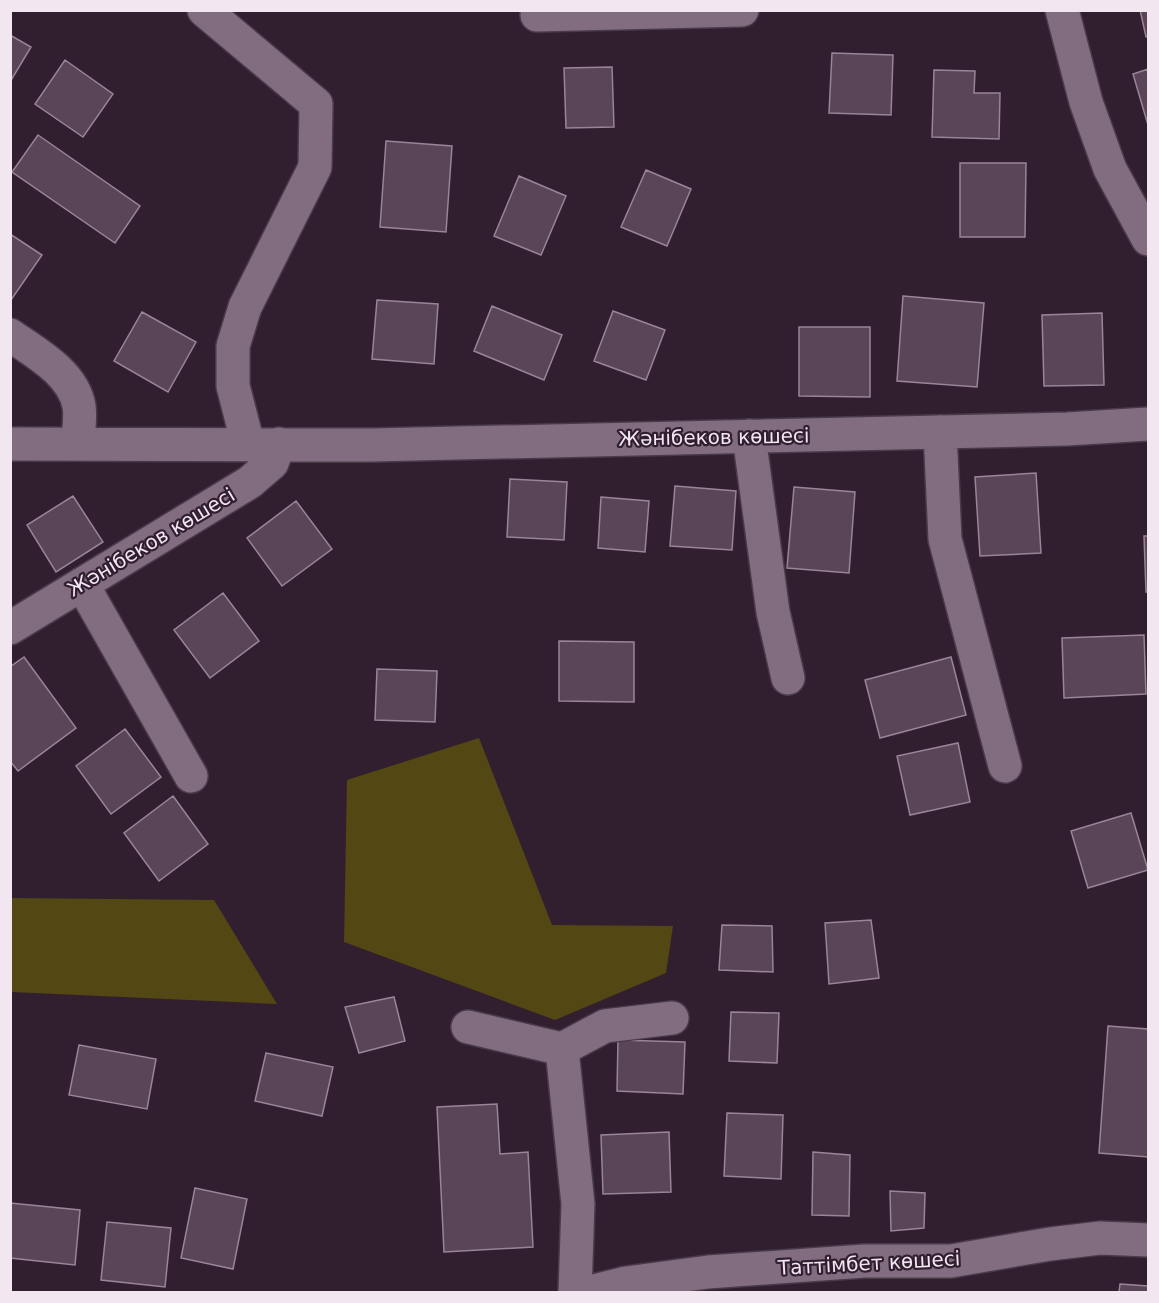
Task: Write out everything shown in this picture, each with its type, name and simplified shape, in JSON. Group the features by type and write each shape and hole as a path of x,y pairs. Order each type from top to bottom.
{"street":[{"path":"204,10 315,104 315,167 245,307 233,346 233,386 263,444"},
{"path":"537,15 742,10"},
{"path":"1062,10 1086,102 1110,169 1149,239"},
{"path":"10,335 45,359 70,384 79,406 78,444"},
{"name":"Жәнібеков көшесі","path":"10,444 385,444 1067,429 1149,424"},
{"path":"940,432 945,539 1005,766"},
{"path":"749,436 773,612 788,678"},
{"name":"Жәнібеков көшесі","path":"10,628 250,482 272,463 263,444"},
{"path":"82,584 190,776"},
{"path":"468,1027 562,1049 605,1026 672,1018"},
{"path":"562,1049 578,1204 575,1293"},
{"name":"Таттімбет көшесі","path":"590,1293 626,1283 708,1272 864,1261 951,1261 1100,1238 1149,1240"}],"shaded area":[{"path":"479,738 552,925 673,926 666,973 555,1020 344,942 347,780"},
{"path":"11,898 214,900 277,1004 11,992"}],"building":[{"path":"1140,10 1148,10 1148,36 1146,37"},
{"path":"10,35 31,47 10,82"},
{"path":"832,53 893,55 891,115 829,113"},
{"path":"65,60 113,94 83,137 35,104"},
{"path":"612,67 614,127 566,128 564,68"},
{"path":"1148,69 1148,125 1133,74"},
{"path":"934,70 975,71 974,93 1000,93 999,139 932,137"},
{"path":"38,135 140,206 115,243 12,172"},
{"path":"386,141 452,146 446,232 380,227"},
{"path":"960,163 1026,163 1025,237 960,237"},
{"path":"646,170 691,189 667,246 621,227"},
{"path":"519,176 566,196 541,255 494,236"},
{"path":"10,234 42,255 11,300 10,300"},
{"path":"903,296 984,303 977,387 897,381"},
{"path":"377,300 438,304 434,364 372,359"},
{"path":"492,306 562,335 544,380 474,351"},
{"path":"613,311 665,330 646,380 594,361"},
{"path":"142,312 196,342 168,392 114,361"},
{"path":"1102,313 1104,385 1044,386 1042,315"},
{"path":"799,327 870,327 870,397 799,396"},
{"path":"1036,473 1041,553 980,556 975,477"},
{"path":"510,479 567,482 564,540 507,537"},
{"path":"675,486 736,491 732,550 670,546"},
{"path":"794,487 855,492 849,573 787,568"},
{"path":"73,496 103,542 56,572 27,525"},
{"path":"601,497 649,501 645,552 598,548"},
{"path":"296,501 332,549 282,586 247,538"},
{"path":"1144,536 1148,536 1148,592 1146,592"},
{"path":"223,593 259,641 210,678 174,630"},
{"path":"1144,635 1146,694 1064,698 1062,638"},
{"path":"559,641 634,642 634,702 559,701"},
{"path":"24,657 76,728 18,771 10,761 10,667"},
{"path":"951,657 966,715 880,738 865,680"},
{"path":"377,669 437,671 435,722 375,720"},
{"path":"125,729 161,777 111,814 76,766"},
{"path":"958,743 970,802 910,815 897,756"},
{"path":"173,796 208,844 159,881 124,833"},
{"path":"1131,813 1148,870 1088,888 1071,831"},
{"path":"871,920 879,978 829,984 825,923"},
{"path":"722,925 772,926 773,972 719,970"},
{"path":"394,997 405,1041 359,1053 345,1007"},
{"path":"731,1012 779,1013 777,1063 729,1061"},
{"path":"1108,1026 1148,1029 1148,1157 1099,1153"},
{"path":"618,1040 685,1042 683,1094 617,1091"},
{"path":"79,1045 156,1059 147,1109 69,1095"},
{"path":"266,1053 333,1067 322,1116 255,1101"},
{"path":"497,1104 500,1154 528,1152 533,1247 444,1252 437,1107"},
{"path":"727,1113 783,1115 781,1179 724,1176"},
{"path":"669,1132 671,1192 603,1194 601,1135"},
{"path":"813,1152 850,1155 849,1216 812,1215"},
{"path":"195,1188 247,1199 233,1269 181,1258"},
{"path":"890,1191 925,1193 924,1228 891,1231"},
{"path":"10,1203 80,1210 75,1265 10,1258"},
{"path":"107,1222 171,1228 165,1287 101,1280"},
{"path":"1120,1284 1148,1286 1148,1292 1119,1292"}]}
